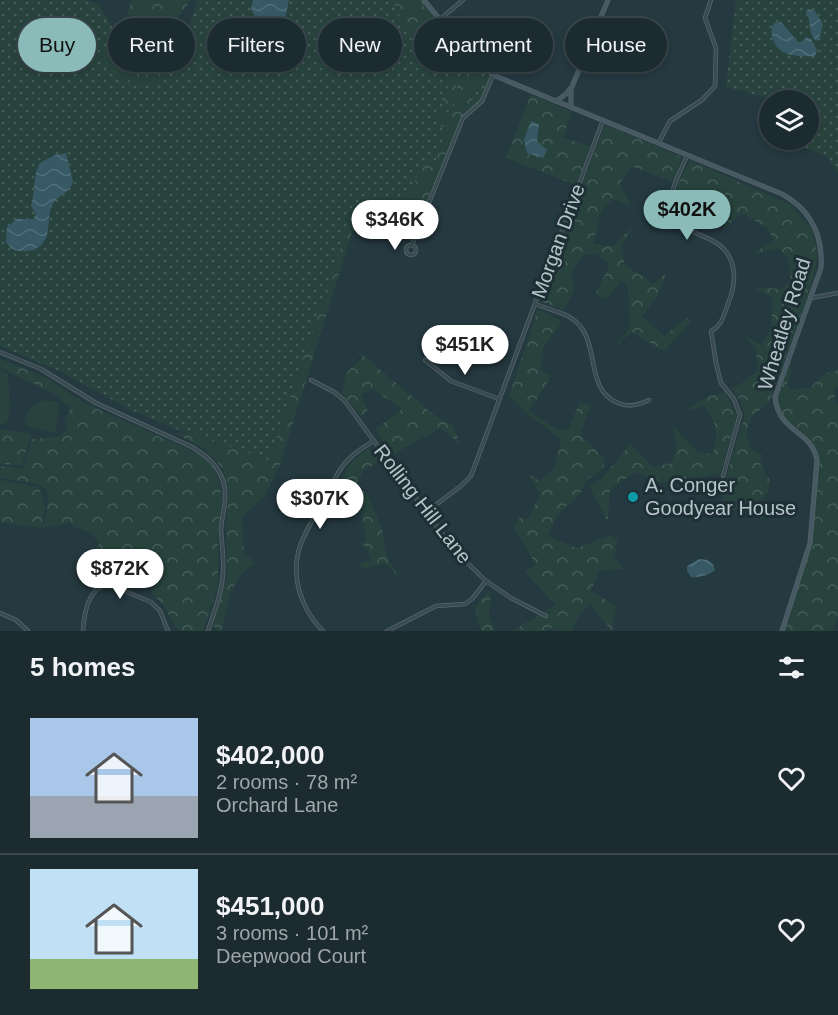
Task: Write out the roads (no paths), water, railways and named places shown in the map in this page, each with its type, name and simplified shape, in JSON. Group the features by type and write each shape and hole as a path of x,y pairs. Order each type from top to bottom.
{"main road":[{"name":"Wheatley Road","path":"424,0 438,18"},
{"path":"571,106 569,97 571,89 608,0"},
{"name":"Wheatley Road","path":"489,72 782,194 805,212 818,232 822,258 818,277 775,397 778,412 783,421 808,441 815,450 817,460 810,543 782,631"},
{"path":"556,100 571,89"}],"street":[{"path":"442,18 463,0"},
{"path":"659,142 670,121 708,96 715,86 716,48 705,18 711,0"},
{"path":"412,245 463,118 482,101 493,75"},
{"name":"Morgan Drive","path":"426,512 462,486 471,476 603,120"},
{"path":"687,154 672,192 674,214 687,230 723,248 732,262 735,276 732,295 720,324 711,331 721,383 734,399 740,415 723,476"},
{"path":"811,298 838,293"},
{"path":"535,304 570,317 583,329 597,381 601,390 609,398 627,406 649,400"},
{"path":"0,352 41,369 96,403 204,454 216,467 222,476 226,494 221,529 224,570 218,600 207,631"},
{"path":"425,360 451,381 499,399"},
{"name":"Rolling Hill Lane","path":"311,380 344,400 454,550 486,581 511,598 546,616"},
{"path":"323,631 307,611 300,593 296,568 298,553 306,532 340,471 351,457 374,440"},
{"path":"387,631 436,606 465,604 486,581"},
{"path":"82,631 85,614 93,593 108,584 151,602 160,611 168,631"},
{"path":"0,613 16,620 28,631"}],"water":[{"path":"253,0 289,0 285,18 256,18 251,10"},
{"path":"808,9 815,11 823,24 819,39 816,41 810,30 806,12"},
{"path":"781,22 798,42 807,37 811,39 817,50 815,56 791,55 778,48 773,40 772,27 774,23"},
{"path":"531,121 539,124 537,141 547,150 543,158 527,153 524,140"},
{"path":"66,153 73,182 52,206 45,240 33,250 12,249 6,242 7,227 17,219 33,219 36,214 31,206 40,163 55,155"},
{"path":"699,559 708,560 713,564 715,570 704,576 691,577 687,566"}],"place":[{"name":"A. Conger Goodyear House","path":"633,497"}]}
